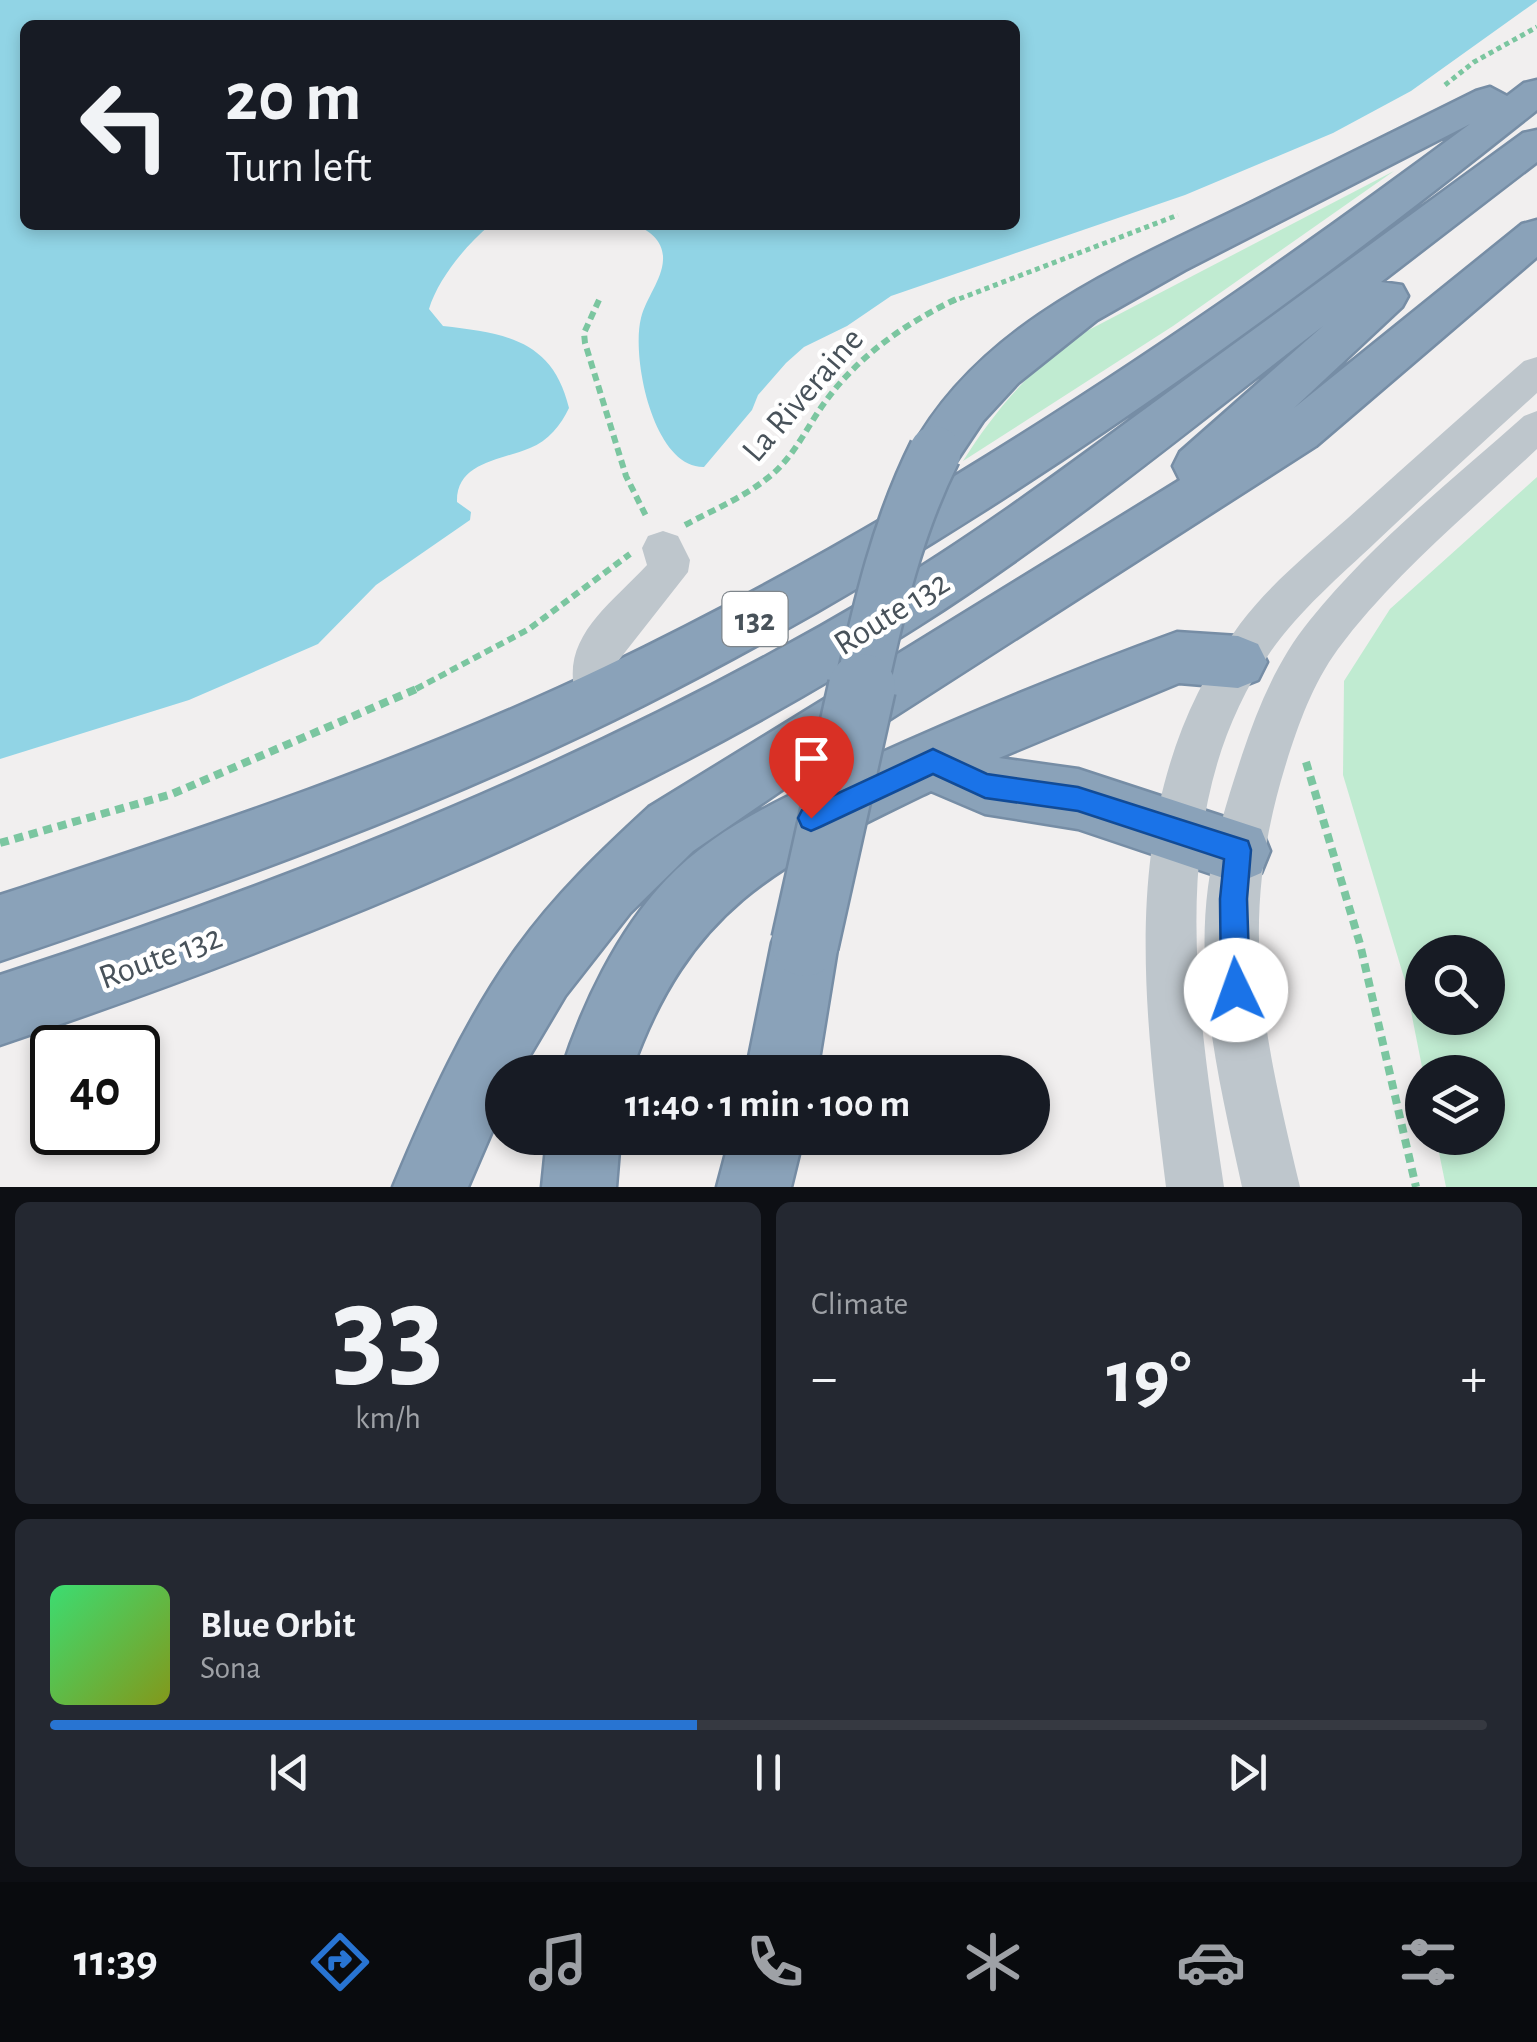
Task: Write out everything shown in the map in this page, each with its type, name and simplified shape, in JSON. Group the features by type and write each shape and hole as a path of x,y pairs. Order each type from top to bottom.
{"highway":[{"path":"784,1055 886,577 912,498 935,452 961,413 1005,364 1079,307 1537,76"},
{"name":"Route 132","path":"0,928 262,840 405,783 598,698 794,597 1020,459 1361,226 1537,91"},
{"name":"Route 132","path":"0,1010 152,960 413,858 613,766 758,692 948,578 1018,531 1537,142"},
{"path":"1105,554 1263,404 1537,161"},
{"path":"430,1187 464,1106 514,1014 574,929 640,856 704,804 1298,432 1537,234"},
{"path":"602,1055 633,982 688,904 718,874 752,851 834,806 1019,720 1177,657 1238,662"},
{"path":"933,761 985,786 1078,799 1238,850"},
{"path":"579,1187 582,1155"},
{"path":"754,1187 764,1155"},
{"path":"771,1155 773,1187"}],"street":[{"path":"1195,1187 1170,952 1176,830 1198,742 1238,662 1306,582 1537,370"},
{"path":"1270,1187 1236,990 1233,899 1238,850 1277,719 1323,636 1390,565 1537,426"},
{"path":"598,698 592,662 609,636 667,572 669,560 660,538"}],"path":[{"path":"1435,92 1468,66 1537,27"},
{"name":"La Riveraine","path":"0,843 172,794 446,676 530,629 614,563 766,480 795,450 825,402 877,345 928,312 1180,214"},
{"path":"599,300 584,333 585,343 629,488 660,538"},
{"path":"1305,756 1364,961 1416,1187"}],"green space":[{"path":"1394,171 1173,326 963,461 1015,391 1081,334"},
{"path":"1537,477 1537,1187 1446,1187 1439,1155 1505,1155 1505,1055 1420,1055 1416,1035 1505,1035 1505,935 1405,935 1405,981 1343,775 1344,681 1390,609"}],"water":[{"path":"0,0 1537,0 1411,91 1333,133 1185,195 891,296 847,326 804,347 786,363 704,467 686,462 671,450 659,431 643,383 639,358 641,318 657,282 663,254 656,238 645,230 1020,230 1020,20 20,20 20,230 485,230 454,263 429,309 443,326 506,337 538,354 562,385 569,408 543,441 472,470 464,478 457,502 471,512 470,520 376,585 318,644 189,700 0,759"}],"route":[{"path":"811,818 933,761 985,786 1078,799 1238,850 1233,899 1236,990"}]}
